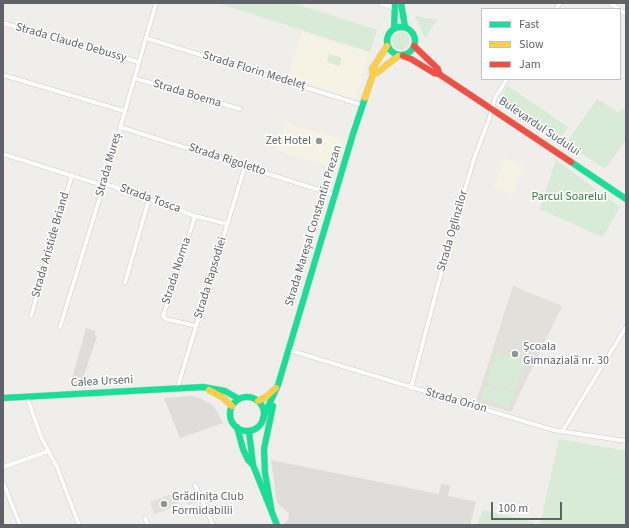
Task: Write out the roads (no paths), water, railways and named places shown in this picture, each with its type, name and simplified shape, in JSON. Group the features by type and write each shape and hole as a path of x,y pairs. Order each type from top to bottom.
{"main road":[{"path":"401,3 405,27"},
{"path":"394,5 394,28"},
{"path":"373,74 400,56 410,52 414,46 415,37 409,29 405,27 394,28 388,34 386,42 393,54 400,56"},
{"name":"Strada Mareșal Constantin Prezan","path":"263,418 278,387 362,105 373,74 372,69 387,46"},
{"name":"Bulevardul Sudului","path":"414,46 438,69 439,74"},
{"name":"Bulevardul Sudului","path":"400,56 411,59 434,73 439,74 626,199"},
{"path":"203,387 222,397 232,406"},
{"name":"Calea Urseni","path":"3,398 203,387 225,391 239,399"},
{"path":"258,401 269,395 278,387"},
{"path":"272,513 265,473 264,449 278,387"},
{"path":"247,397 258,401 264,412 263,418 258,426 249,431 240,430 231,419 230,412 232,406 239,399 247,397"},
{"path":"237,427 242,449 252,465 276,525"},
{"path":"249,431 253,458 252,465"}],"street":[{"name":"Strada Mureș","path":"60,327 104,184 156,3"},
{"path":"380,3 394,5"},
{"name":"Strada Claude Debussy","path":"3,23 138,62"},
{"name":"Strada Florin Medeleț","path":"146,38 362,105"},
{"path":"3,75 124,111"},
{"name":"Strada Boema","path":"134,78 240,109"},
{"name":"Strada Oglinzilor","path":"411,388 449,243 474,159 495,98 507,80"},
{"name":"Strada Rigoletto","path":"120,126 335,195"},
{"name":"Strada Tosca","path":"3,154 104,184 195,216 227,224"},
{"name":"Strada Rapsodiei","path":"177,389 245,166"},
{"name":"Strada Aristide Briand","path":"31,316 72,175"},
{"path":"126,283 149,199"},
{"name":"Strada Norma","path":"195,216 163,316 166,319 196,326"},
{"path":"562,432 626,328"},
{"name":"Strada Orion","path":"289,350 553,430 626,441"},
{"path":"26,397 38,430 57,467 79,525"},
{"path":"3,467 49,450"},
{"path":"3,482 20,525"},
{"path":"195,485 213,525"},
{"path":"145,518 148,525"}],"place":[{"name":"Zet Hotel","path":"319,141"},
{"name":"Școala Gimnazială nr. 30","path":"515,354"},
{"name":"Grădinița Club Formidabilii","path":"164,504"}],"park label":[{"name":"Parcul Soarelui","path":"569,197"}]}
